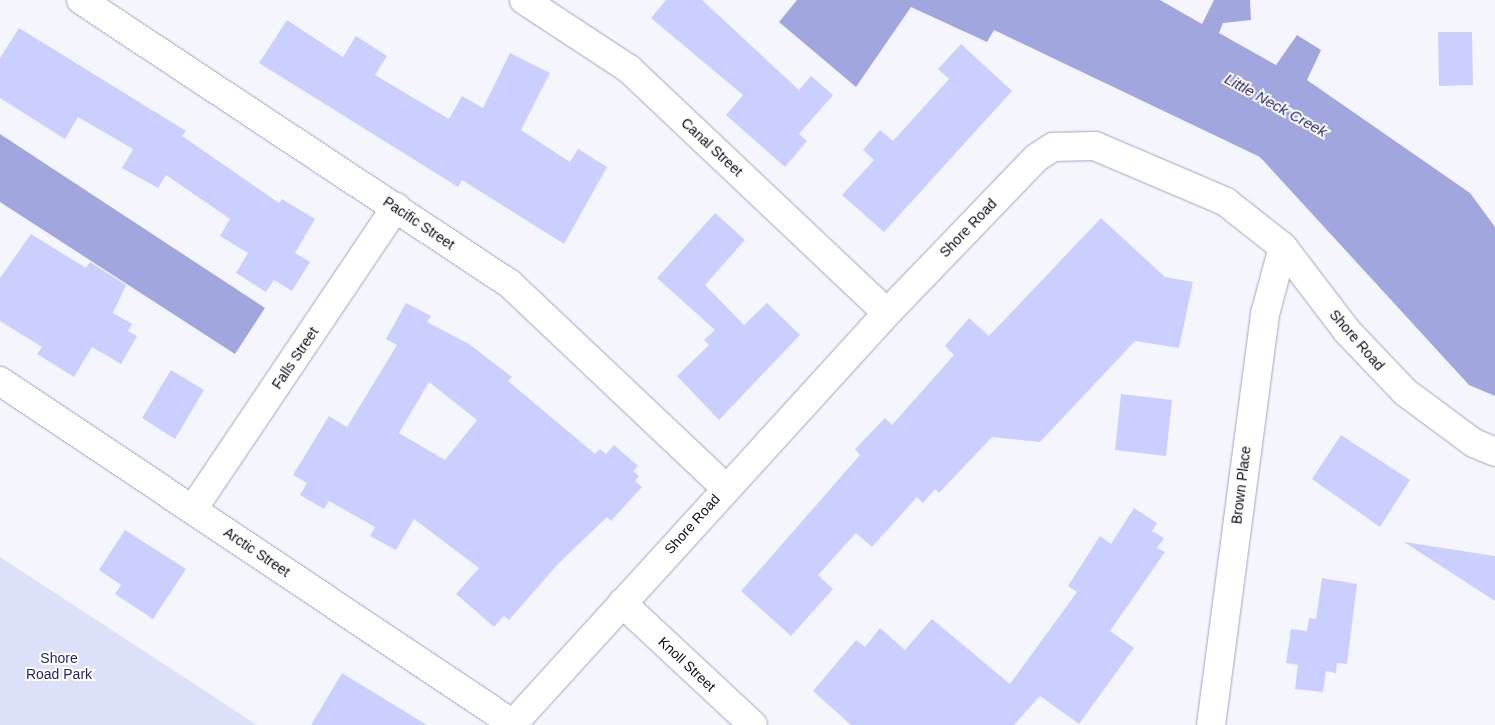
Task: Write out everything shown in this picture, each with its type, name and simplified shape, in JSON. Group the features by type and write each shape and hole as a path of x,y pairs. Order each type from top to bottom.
{"street":[{"name":"Pacific Street","path":"80,0 510,284 725,487"},
{"name":"Canal Street","path":"524,0 629,68 887,313"},
{"name":"Shore Road","path":"512,724 725,487 887,313 1036,158 1063,145 1095,146 1226,202 1283,247 1347,331 1405,392 1474,443 1495,452"},
{"name":"Falls Street","path":"193,509 396,208"},
{"name":"Brown Place","path":"1211,725 1265,314 1283,247"},
{"name":"Arctic Street","path":"0,382 193,509 512,724"},
{"name":"Knoll Street","path":"622,603 753,725"}],"green space":[{"name":"Shore Road Park","path":"0,557 257,725 0,725"}],"water":[{"name":"Little Neck Creek","path":"797,0 1160,0 1202,24 1214,0 1250,0 1251,20 1223,23 1219,33 1276,65 1297,35 1321,50 1307,80 1470,193 1495,227 1495,396 1469,385 1260,157 994,30 987,42 911,7 856,87 779,22"},
{"path":"0,134 265,308 235,354 0,202"}],"building":[{"path":"666,0 702,0 799,90 811,76 833,95 799,134 807,141 785,167 726,115 743,95 651,18"},
{"path":"287,20 343,57 356,36 387,56 375,75 449,119 462,96 483,108 510,53 550,73 521,130 570,162 578,149 607,167 564,244 462,180 458,187 259,63"},
{"path":"19,28 186,131 182,136 279,203 282,199 315,219 295,253 310,262 292,291 274,280 266,292 236,273 248,253 220,236 230,219 166,175 158,188 122,168 133,149 78,117 65,139 0,98 0,58"},
{"path":"1438,32 1472,32 1473,85 1439,86"},
{"path":"961,44 1012,91 884,232 842,195 874,160 863,150 880,130 893,141 949,79 938,69"},
{"path":"715,213 745,240 705,285 744,325 767,303 800,335 719,420 677,376 709,345 704,340 715,330 657,278"},
{"path":"1101,218 1165,277 1193,282 1179,348 1135,341 1040,442 992,437 939,493 935,489 923,503 917,497 872,547 856,533 818,575 833,589 791,636 741,591 860,455 855,449 885,418 892,425 954,355 945,346 969,318 989,336"},
{"path":"31,234 86,268 90,262 126,285 113,313 132,324 128,331 137,336 121,364 92,347 74,377 37,354 42,347 0,321 0,278"},
{"path":"406,303 431,316 427,322 469,344 512,377 508,381 595,454 600,449 606,454 614,445 638,466 633,471 639,476 635,481 642,487 611,521 607,517 559,563 509,620 504,616 494,627 456,594 479,568 414,519 396,550 370,536 375,527 329,501 324,509 300,495 307,483 293,475 329,416 347,427 397,345 386,339","holes":["429,382 477,420 445,460 399,433"]},
{"path":"171,370 204,390 175,439 142,418"},
{"path":"1121,394 1172,400 1166,456 1115,450"},
{"path":"1341,435 1410,480 1380,527 1312,479"},
{"path":"1134,508 1157,523 1152,531 1164,538 1157,548 1165,552 1110,631 1134,648 1079,724 1040,696 1014,725 851,725 813,691 856,640 865,647 880,628 905,650 932,619 1010,684 1077,592 1068,586 1100,536 1111,544"},
{"path":"125,530 186,569 153,619 115,594 121,585 99,570"},
{"path":"1404,542 1495,556 1495,601"},
{"path":"1322,578 1357,584 1347,664 1337,663 1336,673 1326,671 1323,692 1295,689 1298,665 1286,663 1291,629 1307,631 1309,618 1316,619"},
{"path":"342,673 427,725 311,725"}]}
